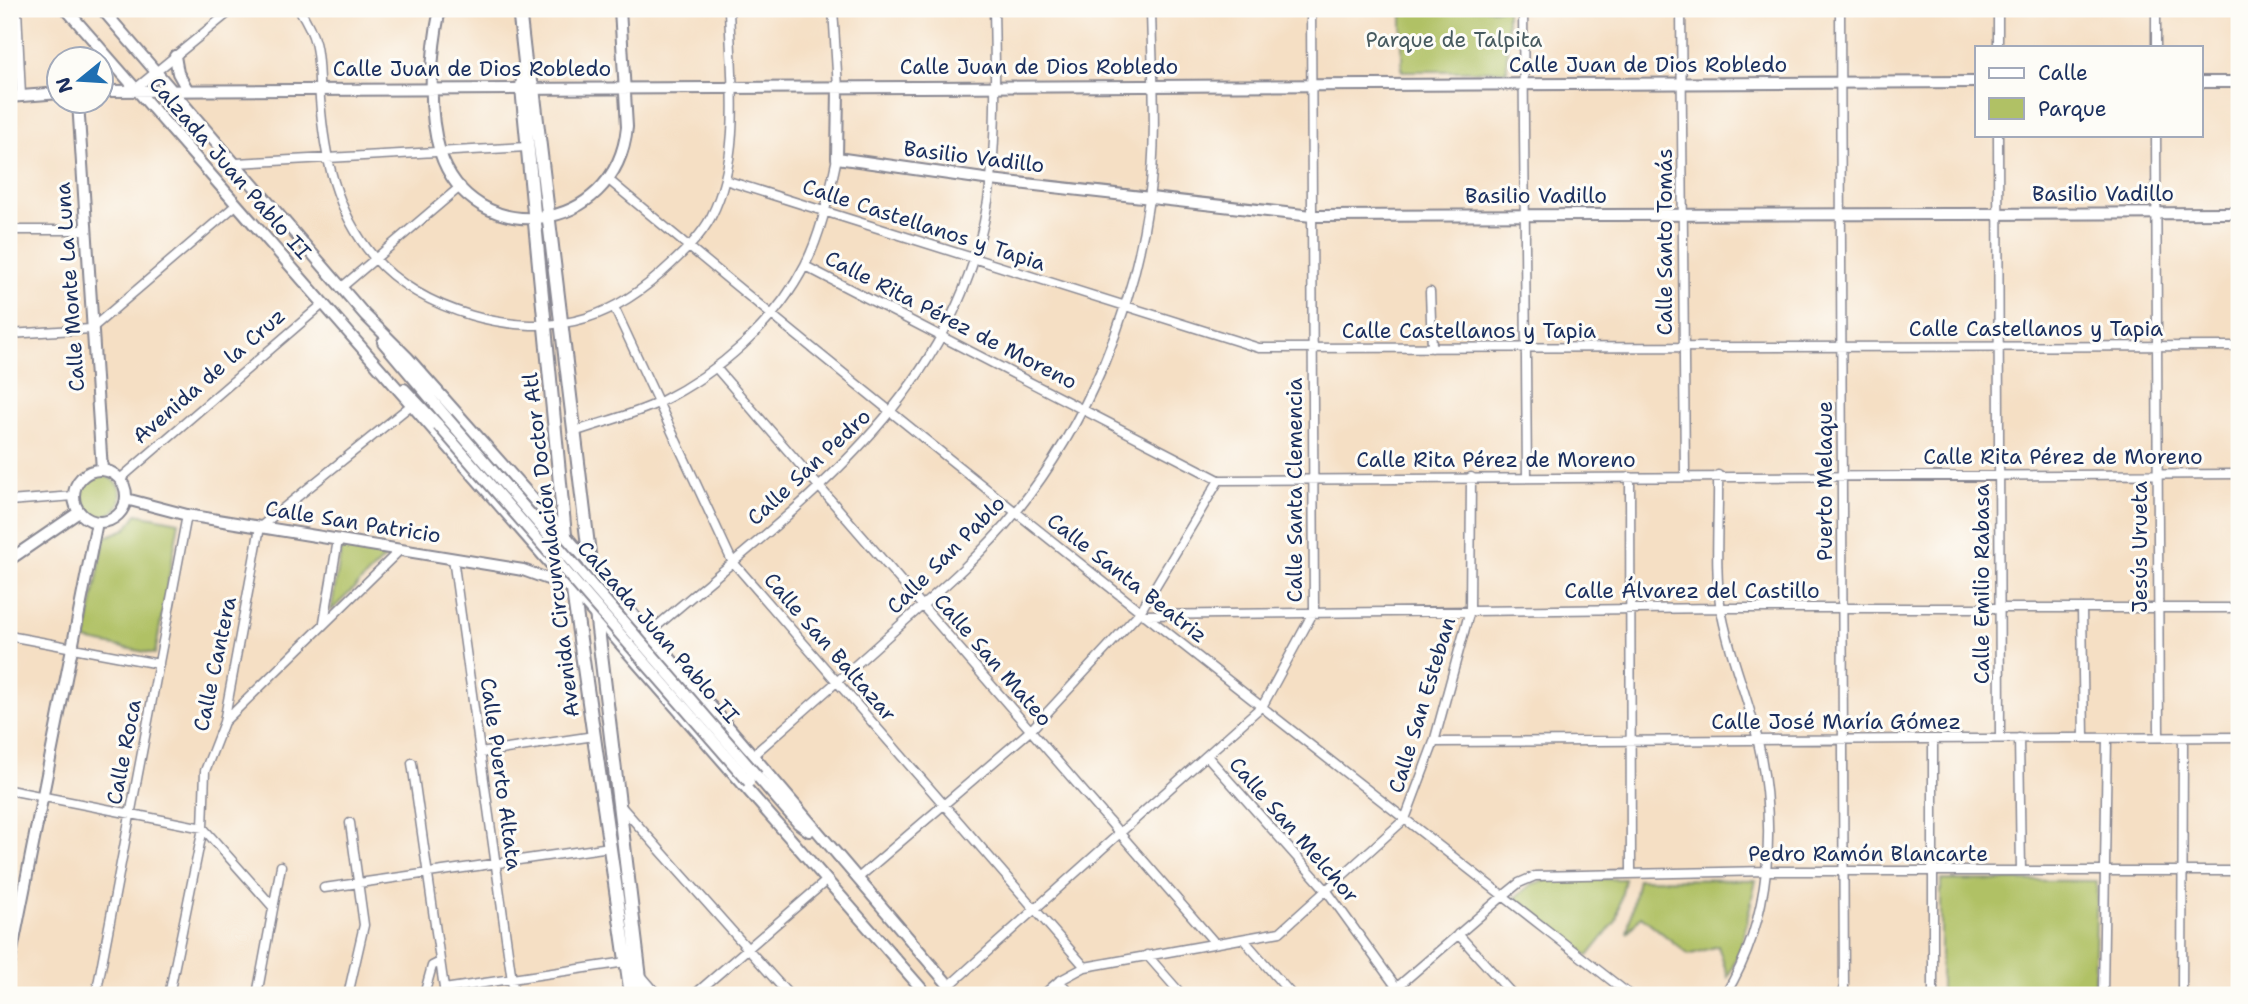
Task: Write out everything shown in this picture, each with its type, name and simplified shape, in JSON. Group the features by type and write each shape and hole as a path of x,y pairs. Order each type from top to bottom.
{"main road":[{"path":"519,9 527,88"},
{"name":"Avenida Circunvalación Doctor Atl","path":"527,88 527,147 561,324 591,565 616,800 642,995"},
{"name":"Avenida Circunvalación Doctor Atl","path":"527,88 541,218 545,325 565,535 631,995"}],"street":[{"path":"17,9 21,96"},
{"name":"Calzada Juan Pablo II","path":"67,9 236,205 368,352 410,406 573,588 595,618 927,995"},
{"name":"Calzada Juan Pablo II","path":"102,9 365,315 408,358 565,535 820,838 957,995"},
{"path":"135,89 233,9"},
{"path":"299,9 317,49 327,159 343,209 374,258 414,292 459,313 500,321 545,325 561,324 614,307 652,282 689,247 711,218 725,180 732,135 729,9"},
{"path":"440,9 433,90 440,152 461,186 496,211 541,218 582,203 610,181 625,145 625,87 620,9"},
{"path":"574,432 658,403 717,369 770,315 805,266 824,213 837,158 838,88 833,9"},
{"name":"Calle San Pedro","path":"649,633 818,487 892,413 943,336 972,259 991,180 995,85 994,9"},
{"name":"Calle San Pablo","path":"752,756 971,561 1016,513 1052,462 1084,408 1126,307 1150,197 1152,9"},
{"name":"Calle Santa Clemencia","path":"949,986 1263,705 1314,611 1311,9"},
{"path":"1523,9 1528,477"},
{"name":"Calle Santo Tomás","path":"1681,9 1685,475"},
{"name":"Puerto Melaque","path":"1840,9 1844,995"},
{"path":"1998,9 1998,46"},
{"path":"2156,9 2156,46"},
{"path":"175,56 178,73 187,89"},
{"name":"Calle Juan de Dios Robledo","path":"116,90 1975,82"},
{"path":"2202,82 2239,82"},
{"path":"9,97 46,94"},
{"name":"Calle Monte La Luna","path":"79,116 102,470"},
{"name":"Calle Emilio Rabasa","path":"1998,136 2000,738"},
{"name":"Jesús Urueta","path":"2156,136 2159,737"},
{"path":"236,163 527,147"},
{"name":"Basilio Vadillo","path":"837,158 991,180 1312,216 2239,213"},
{"name":"Calle Castellanos y Tapia","path":"725,180 1248,346 1312,349 2239,346"},
{"name":"Calle Santa Beatriz","path":"610,181 770,315 1016,513 1630,995"},
{"path":"342,288 461,186"},
{"path":"9,334 91,329 236,205"},
{"path":"9,230 85,230"},
{"name":"Calle Rita Pérez de Moreno","path":"805,266 1219,480 1842,474 2239,474"},
{"path":"1430,292 1432,348"},
{"name":"Avenida de la Cruz","path":"120,479 324,303"},
{"name":"Calle San Baltazar","path":"614,307 732,561 1085,967"},
{"name":"Calzada Juan Pablo II","path":"365,315 442,421 753,779 798,823 820,838"},
{"name":"Calzada Juan Pablo II","path":"368,352 442,421"},
{"name":"Calle San Mateo","path":"717,369 1215,943"},
{"path":"260,527 410,406"},
{"path":"102,470 120,479 126,499 119,514 105,522 97,522 79,512 74,496 75,487 86,474 102,470"},
{"path":"1718,475 1720,608 1758,739 1766,802 1767,871 1757,929 1725,995"},
{"name":"Calle San Esteban","path":"1043,995 1059,981 1085,967 1280,932 1405,819 1434,742 1470,610 1471,477"},
{"path":"1630,477 1631,874"},
{"path":"857,879 1031,730 1142,613 1219,480"},
{"path":"9,501 74,496"},
{"name":"Calle San Patricio","path":"126,499 187,515 534,572 573,588"},
{"path":"9,560 79,512"},
{"path":"522,533 539,529 545,513"},
{"name":"Calle Roca","path":"96,995 187,515"},
{"path":"9,966 97,522"},
{"name":"Calle Cantera","path":"169,995 203,828 205,771 224,722 260,527"},
{"path":"324,622 338,540"},
{"path":"224,722 400,550"},
{"name":"Calle Puerto Altata","path":"453,558 514,995"},
{"name":"Calle Álvarez del Castillo","path":"1142,613 1720,608 2239,608"},
{"path":"2082,608 2084,738"},
{"path":"611,634 613,617 630,610"},
{"path":"9,636 159,664"},
{"path":"480,753 594,736"},
{"name":"Calle José María Gómez","path":"1434,742 2239,737"},
{"path":"2019,738 2021,872"},
{"path":"2103,995 2107,738"},
{"path":"2182,995 2183,738"},
{"path":"1933,739 1933,995"},
{"name":"Calle San Melchor","path":"1207,757 1327,891 1399,992"},
{"path":"412,763 445,992 512,978 626,962"},
{"name":"Calzada Juan Pablo II","path":"753,779 807,857"},
{"path":"9,790 203,828 274,907"},
{"path":"616,800 789,995"},
{"path":"348,995 363,925 350,823"},
{"path":"324,888 610,847"},
{"path":"257,995 281,866"},
{"name":"Pedro Ramón Blancarte","path":"1388,995 1399,992 1458,933 1519,883 1535,876 1767,871 2239,871"},
{"path":"694,995 827,881"},
{"path":"1458,933 1513,995"},
{"path":"1244,940 1292,995"},
{"path":"1147,955 1182,995"},
{"path":"424,995 432,966 440,962"},
{"path":"638,972 659,995"},
{"path":"1059,981 1072,995"}],"green space":[{"name":"Parque de Talpita","path":"1402,9 1507,9 1507,71 1402,71"},
{"path":"101,476 115,482 121,496 115,510 101,516 87,510 81,496 87,482"},
{"path":"137,514 179,522 155,654 85,640 105,537 126,529"},
{"path":"342,545 390,553 331,611"},
{"path":"1550,879 1625,879 1616,921 1588,956 1515,898 1532,884"},
{"path":"1638,879 1756,880 1741,947 1728,977 1718,946 1689,955 1641,916 1627,933"},
{"path":"1941,880 2097,881 2094,995 1941,995"}]}
